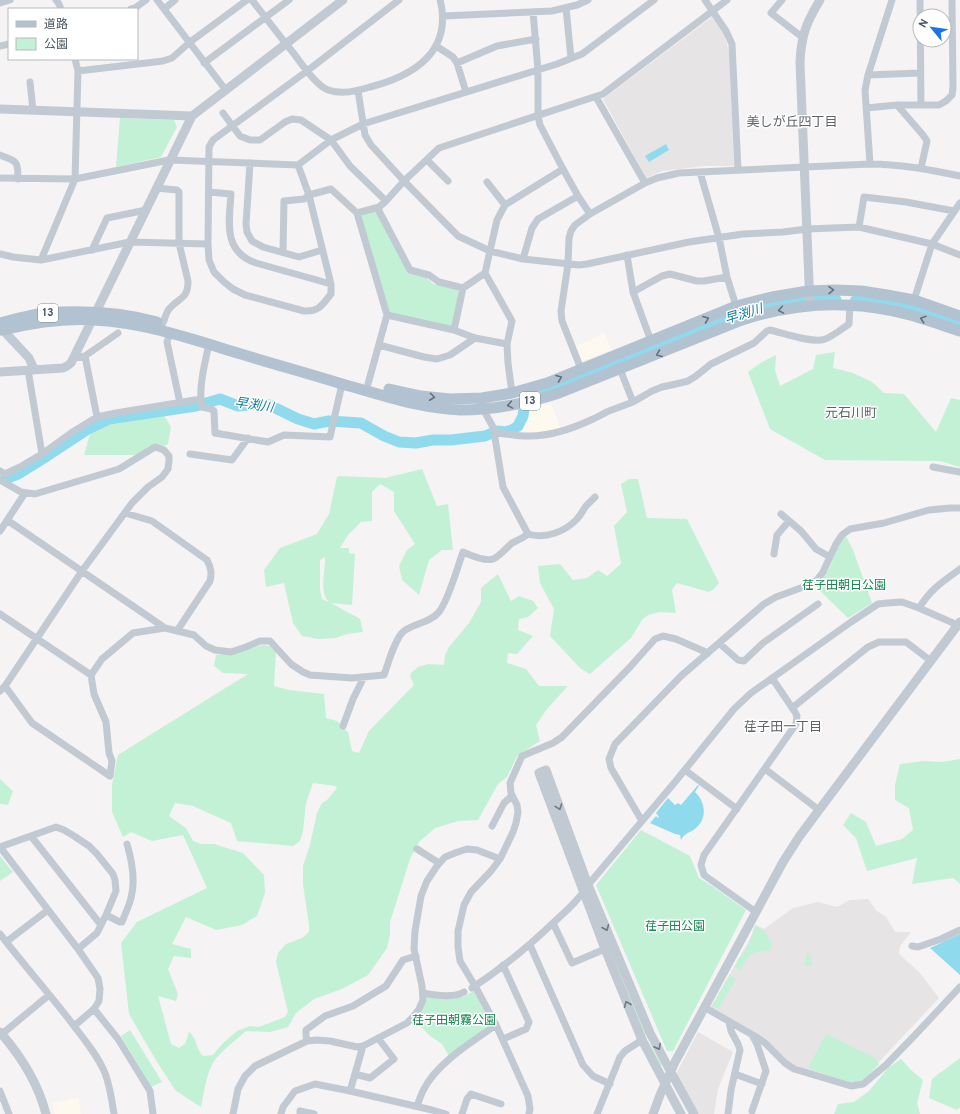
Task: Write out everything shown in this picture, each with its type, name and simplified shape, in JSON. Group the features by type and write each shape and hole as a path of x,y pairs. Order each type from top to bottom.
{"main road":[{"name":"13","path":"1,327 44,313 136,317 163,323 403,393 502,407 540,399 559,393 742,320 776,311 835,290 861,291 914,300 960,316"},
{"name":"13","path":"94,315 170,333 342,384 418,404 461,410 547,383 736,306 772,297 809,298 879,308 919,317 960,331"}],"street":[{"path":"0,3 10,0"},
{"path":"135,8 146,0"},
{"path":"157,0 225,89"},
{"path":"164,9 175,0"},
{"path":"78,71 163,61 172,58 190,42 247,0"},
{"path":"252,0 307,71 320,85 328,90 337,92 358,91 402,77 428,58 436,46 441,33 443,16 440,0"},
{"path":"204,62 289,0"},
{"path":"0,372 62,368 67,366 74,358 169,160 192,116 225,89 343,0"},
{"path":"298,164 309,195 331,284 331,294 320,308 312,312 245,295 233,289 214,272 209,260 208,244 209,147 213,140 232,125 307,71 399,0"},
{"path":"443,16 552,11 577,5 588,0"},
{"path":"0,178 74,179 169,160 298,164 332,140 363,124 538,70 582,54 654,0"},
{"path":"705,0 726,31 732,44 738,170"},
{"path":"357,213 379,207 439,148 603,94 727,0"},
{"path":"782,0 771,13 802,37"},
{"path":"809,298 800,63 802,37 805,27 820,0"},
{"path":"870,164 865,90 868,75 892,0"},
{"path":"920,0 921,104"},
{"path":"866,108 921,104 939,105 952,95 952,0"},
{"path":"566,8 571,58"},
{"path":"533,12 538,70 538,116 540,124 563,169 590,214"},
{"path":"457,63 497,46 536,39"},
{"path":"436,46 453,57 457,63 466,92"},
{"path":"41,260 74,179 78,71 75,60"},
{"path":"868,75 920,73"},
{"path":"30,82 33,110"},
{"path":"358,91 365,135 371,145 404,181 458,236 490,251 523,260 579,265 743,234 859,227 932,244 960,255"},
{"path":"596,97 645,183"},
{"path":"897,105 927,141 921,168"},
{"path":"0,109 192,116"},
{"path":"223,113 240,136 250,140 260,140 285,122 292,119 301,120 332,140 350,166 386,201"},
{"path":"0,155 15,161 18,166 18,178"},
{"path":"426,160 448,181"},
{"path":"250,163 246,224 247,232 252,241 263,247 299,257 322,250"},
{"path":"581,369 562,321 561,311 568,264 568,238 575,225 590,214 645,183 679,172 870,164 891,164 921,168 960,176"},
{"path":"512,393 507,344 512,321 485,273 497,220 505,205 563,169"},
{"path":"700,172 719,238 727,277 736,306"},
{"path":"487,182 505,205"},
{"path":"156,188 177,190 179,192 179,243 188,281 186,293 166,313 163,323"},
{"path":"283,252 284,201 304,199 309,195 331,189 357,213 387,315 368,384"},
{"path":"209,192 231,194 228,228 233,245 241,256 248,261 331,284"},
{"path":"523,260 532,228 538,218 578,196"},
{"path":"859,227 864,197 906,202 954,211"},
{"path":"914,300 932,244 960,203"},
{"path":"379,207 379,211 410,270 430,275 439,282 463,288"},
{"path":"92,250 107,218 146,210"},
{"path":"0,254 12,257 41,260 130,242 208,244"},
{"path":"627,255 633,292 651,341"},
{"path":"454,330 463,288 485,273"},
{"path":"633,292 662,276 670,274 696,281 727,277"},
{"path":"494,430 516,436 546,435 582,424 633,402 652,390 676,384 694,377 711,364 754,343 770,330 815,341 825,339 849,324 850,305"},
{"path":"387,315 454,330 475,338 507,344"},
{"path":"1,327 29,358 42,454"},
{"path":"74,358 85,356 118,333"},
{"path":"170,333 168,342 180,403"},
{"path":"379,344 424,357 437,358 450,354 475,338"},
{"path":"201,403 204,367 209,344"},
{"path":"85,356 97,417"},
{"path":"620,369 633,402"},
{"path":"0,471 5,474 20,467 97,417 180,403 201,403 214,411 215,433 268,442 284,435 330,437 342,384"},
{"path":"482,403 494,430 505,493 520,517 528,534"},
{"path":"190,454 232,460 248,438"},
{"path":"2,482 21,492 35,494 119,470 155,447 164,450 169,460 168,469 162,477 140,494 125,513 82,572 2,688 32,723 110,776 112,761 109,753 106,722 94,694 91,675 102,659 133,633 165,628"},
{"path":"933,467 960,472"},
{"path":"0,531 25,493"},
{"path":"528,534 536,536 555,533 570,525 578,519 587,505 595,497"},
{"path":"642,821 611,768 609,759 615,744 681,676 764,604 776,597 806,586 817,580 823,572 836,544 842,535 850,529 929,510 960,508"},
{"path":"125,513 152,521 207,560 210,566 210,581 177,631"},
{"path":"781,514 801,531 816,549 830,557"},
{"path":"7,520 165,628 194,635 206,646 215,650 231,652 260,640 270,641 290,664 310,676 352,678 384,675 398,638 404,631 427,621 439,612 450,589 463,552 486,560 493,559 512,543 528,534"},
{"path":"774,554 778,535 789,521"},
{"path":"919,608 927,596 941,582 960,569"},
{"path":"473,987 530,945 586,889 734,709 751,692 878,604 902,602 959,624 799,837 783,862 675,1062 652,1114"},
{"path":"719,643 738,660 744,661 763,643 818,604"},
{"path":"0,614 91,675"},
{"path":"529,1114 530,1109 528,1096 496,1025 473,987 460,961 458,947 458,931 464,905 472,892 491,872 500,859 516,823 518,812 517,805 512,796 510,783 522,756 553,743 562,737 655,639 663,636 676,639 708,653"},
{"path":"792,708 868,647 879,642 906,642 931,660"},
{"path":"343,726 353,699 364,677"},
{"path":"756,912 704,875 701,865 704,855 796,724 797,716 772,678"},
{"path":"765,769 819,810"},
{"path":"681,1114 642,1040 605,949 586,889 546,770 539,773 586,889 650,1033 694,1114"},
{"path":"685,770 737,809"},
{"path":"492,826 504,803 512,796"},
{"path":"74,1026 94,1009 98,1001 100,989 98,978 78,949 0,847 56,827 84,842 97,854 113,874 116,892 106,915 97,933 78,949"},
{"path":"31,836 101,925"},
{"path":"106,915 122,922 131,896 134,877 127,844"},
{"path":"417,849 439,863"},
{"path":"233,1114 238,1089 245,1076 255,1066 307,1041 330,1040 357,1047 362,1046 407,1023 413,1017 423,1000 422,986 414,948 415,931 421,896 427,881 445,857 467,849 477,850 500,859"},
{"path":"6,942 48,910"},
{"path":"553,923 572,963 605,949"},
{"path":"912,946 918,947 941,939 960,930"},
{"path":"0,934 50,995 96,1056 105,1073 114,1114"},
{"path":"530,945 583,1065 593,1076 610,1084"},
{"path":"307,1041 306,1030 325,1016 353,1006 386,986 403,960 416,956"},
{"path":"503,965 529,1022 526,1029 503,1039"},
{"path":"704,1007 752,1034 765,1043 785,1063 794,1069 846,1085 856,1086 863,1084 886,1065 960,987"},
{"path":"423,993 452,995 461,994 464,992"},
{"path":"46,1114 28,1069 1,1033 50,995"},
{"path":"94,1009 118,1039 150,1091 153,1114"},
{"path":"728,1114 740,1050 731,1031 729,1022"},
{"path":"417,1106 431,1077 442,1065 496,1025"},
{"path":"752,1034 766,1071 752,1111"},
{"path":"355,1074 370,1078 394,1059 378,1038"},
{"path":"597,1114 620,1057 625,1051 642,1040"},
{"path":"350,1091 362,1046"},
{"path":"735,1074 762,1084"},
{"path":"281,1114 283,1107 295,1091 315,1084 417,1106 446,1114"},
{"path":"0,1091 9,1114"},
{"path":"462,1114 467,1099 471,1094 501,1104"},
{"path":"300,1114 300,1111 314,1114"}],"shaded area":[{"path":"712,17 724,33 729,52 734,166 705,166 662,171 646,178 603,99"},
{"path":"605,333 611,350 583,361 576,346"},
{"path":"551,403 561,429 555,431 529,433 521,432 528,410"},
{"path":"868,899 877,911 886,917 895,932 911,932 900,946 899,954 919,972 939,998 863,1079 846,1082 794,1068 765,1041 710,1008 749,941 756,925 764,929 793,908 818,902 837,907 850,900"},
{"path":"698,1032 733,1052 718,1089 714,1114 699,1114 676,1074"},
{"path":"78,1098 81,1114 55,1114 52,1103"}],"green space":[{"path":"120,118 174,120 177,127 161,157 116,167"},
{"path":"377,210 408,271 425,276 433,284 459,289 452,328 389,313 359,214"},
{"path":"835,352 833,368 853,373 872,382 884,393 904,394 936,432 951,398 960,400 960,467 940,461 825,460 770,429 748,372 762,362 776,355 775,370 780,386 813,369 816,355"},
{"path":"163,414 171,427 168,444 146,455 84,455 91,430 124,418"},
{"path":"422,469 437,506 448,504 453,550 442,550 429,560 419,595 402,580 399,566 407,550 415,544 394,511 394,492 380,484 372,492 372,521 361,522 348,535 340,548 349,548 349,553 355,554 352,605 331,603 360,619 363,632 347,634 336,638 318,639 302,636 293,623 284,583 266,587 264,570 280,548 317,534 329,514 337,477 385,478","holes":["325,557 323,587 329,602 322,599 320,590 320,560"]},
{"path":"629,479 638,479 647,518 687,519 719,583 709,592 677,583 672,590 676,613 660,612 648,615 642,620 631,638 590,674 580,668 550,636 554,609 540,583 538,566 560,564 573,580 587,578 598,570 607,576 621,564 614,526 627,512 621,484"},
{"name":"荏子田朝日公園","path":"846,536 853,550 872,603 848,618 814,585 826,575 842,541"},
{"path":"498,574 511,601 519,596 533,601 538,608 528,617 519,619 518,630 533,636 517,654 508,653 507,663 526,669 539,686 568,686 547,709 536,725 540,741 517,756 507,777 498,784 478,820 458,821 435,828 419,842 410,859 390,922 390,935 387,948 368,975 342,989 314,999 296,1013 288,1027 270,1032 246,1031 217,1057 211,1066 201,1107 176,1091 129,1014 121,943 137,922 207,888 183,835 152,841 131,832 123,837 112,812 112,785 118,755 248,674 223,673 214,666 216,655 244,651 262,645 270,646 276,652 274,686 289,690 324,694 326,718 337,721 348,732 352,751 359,753 369,731 414,685 410,676 411,673 418,667 428,664 444,665 445,655 449,647 469,623 481,602 481,588","holes":["313,783 335,786 337,788 327,800 322,803 317,813 310,845 303,866 303,884 309,932 302,938 286,944 278,953 276,962 288,1012 285,1017 259,1027 250,1026 237,1031 223,1043 213,1055 202,1055 192,1034 189,1032 185,1044 179,1048 171,1044 158,996 176,1001 178,994 168,969 174,956 191,958 191,949 172,944 186,917 216,930 242,925 257,916 265,893 264,875 243,853 214,844 201,844 193,841 186,828 169,816 175,803 193,806 231,823 237,841 293,846 300,841 303,831 306,803"]},
{"path":"960,759 960,884 953,878 912,884 917,858 867,871 856,838 843,825 851,813 866,822 876,846 902,839 913,830 909,808 895,800 895,785 900,764 923,761 943,762"},
{"path":"0,779 13,791 8,805 0,804"},
{"name":"荏子田公園","path":"641,830 690,856 699,878 746,910 673,1051 667,1051 596,885"},
{"path":"0,856 13,872 0,881"},
{"path":"590,902 640,1018 647,1039 662,1065 660,1066 641,1030"},
{"path":"755,925 766,932 772,946 769,951 753,953 746,960 740,970 734,967 751,938"},
{"path":"808,951 809,956 811,957 812,965 808,966 804,964"},
{"path":"730,975 736,979 718,1009 712,1006"},
{"name":"荏子田朝霧公園","path":"474,991 491,1024 449,1056 442,1044 429,1035 416,1021 427,997 463,997"},
{"path":"130,1030 162,1082 151,1087 121,1036"},
{"path":"826,1034 875,1058 879,1064 869,1075 858,1082 847,1082 808,1068"},
{"path":"960,1058 960,1107 957,1110 929,1098 932,1079"},
{"path":"901,1059 923,1080 917,1103 920,1114 834,1114 838,1104 854,1102 869,1091 888,1068"}],"water":[{"path":"666,144 669,150 649,162 645,156"},
{"path":"698,785 699,786 695,792 701,799 704,813 701,822 694,830 685,835 681,840 680,835 650,823 656,816 658,818 659,817 656,813 668,798 675,805 678,803 681,805"},
{"path":"960,934 960,975 930,948"}],"waterway":[{"name":"早渕川","path":"537,393 740,315 784,303 836,300"},
{"name":"早渕川","path":"855,301 906,307 960,325"},
{"name":"早渕川","path":"5,479 18,474 88,429 109,419 196,406 220,399 238,406 261,404 269,405 298,419 314,424 329,421 361,423 384,436 399,442 416,443 433,440 451,440 485,436 497,431 506,432 518,426 523,416 524,409"}],"district":[{"name":"美しが丘四丁目","path":"792,123"},
{"name":"元石川町","path":"851,414"},
{"name":"荏子田一丁目","path":"783,728"}]}
